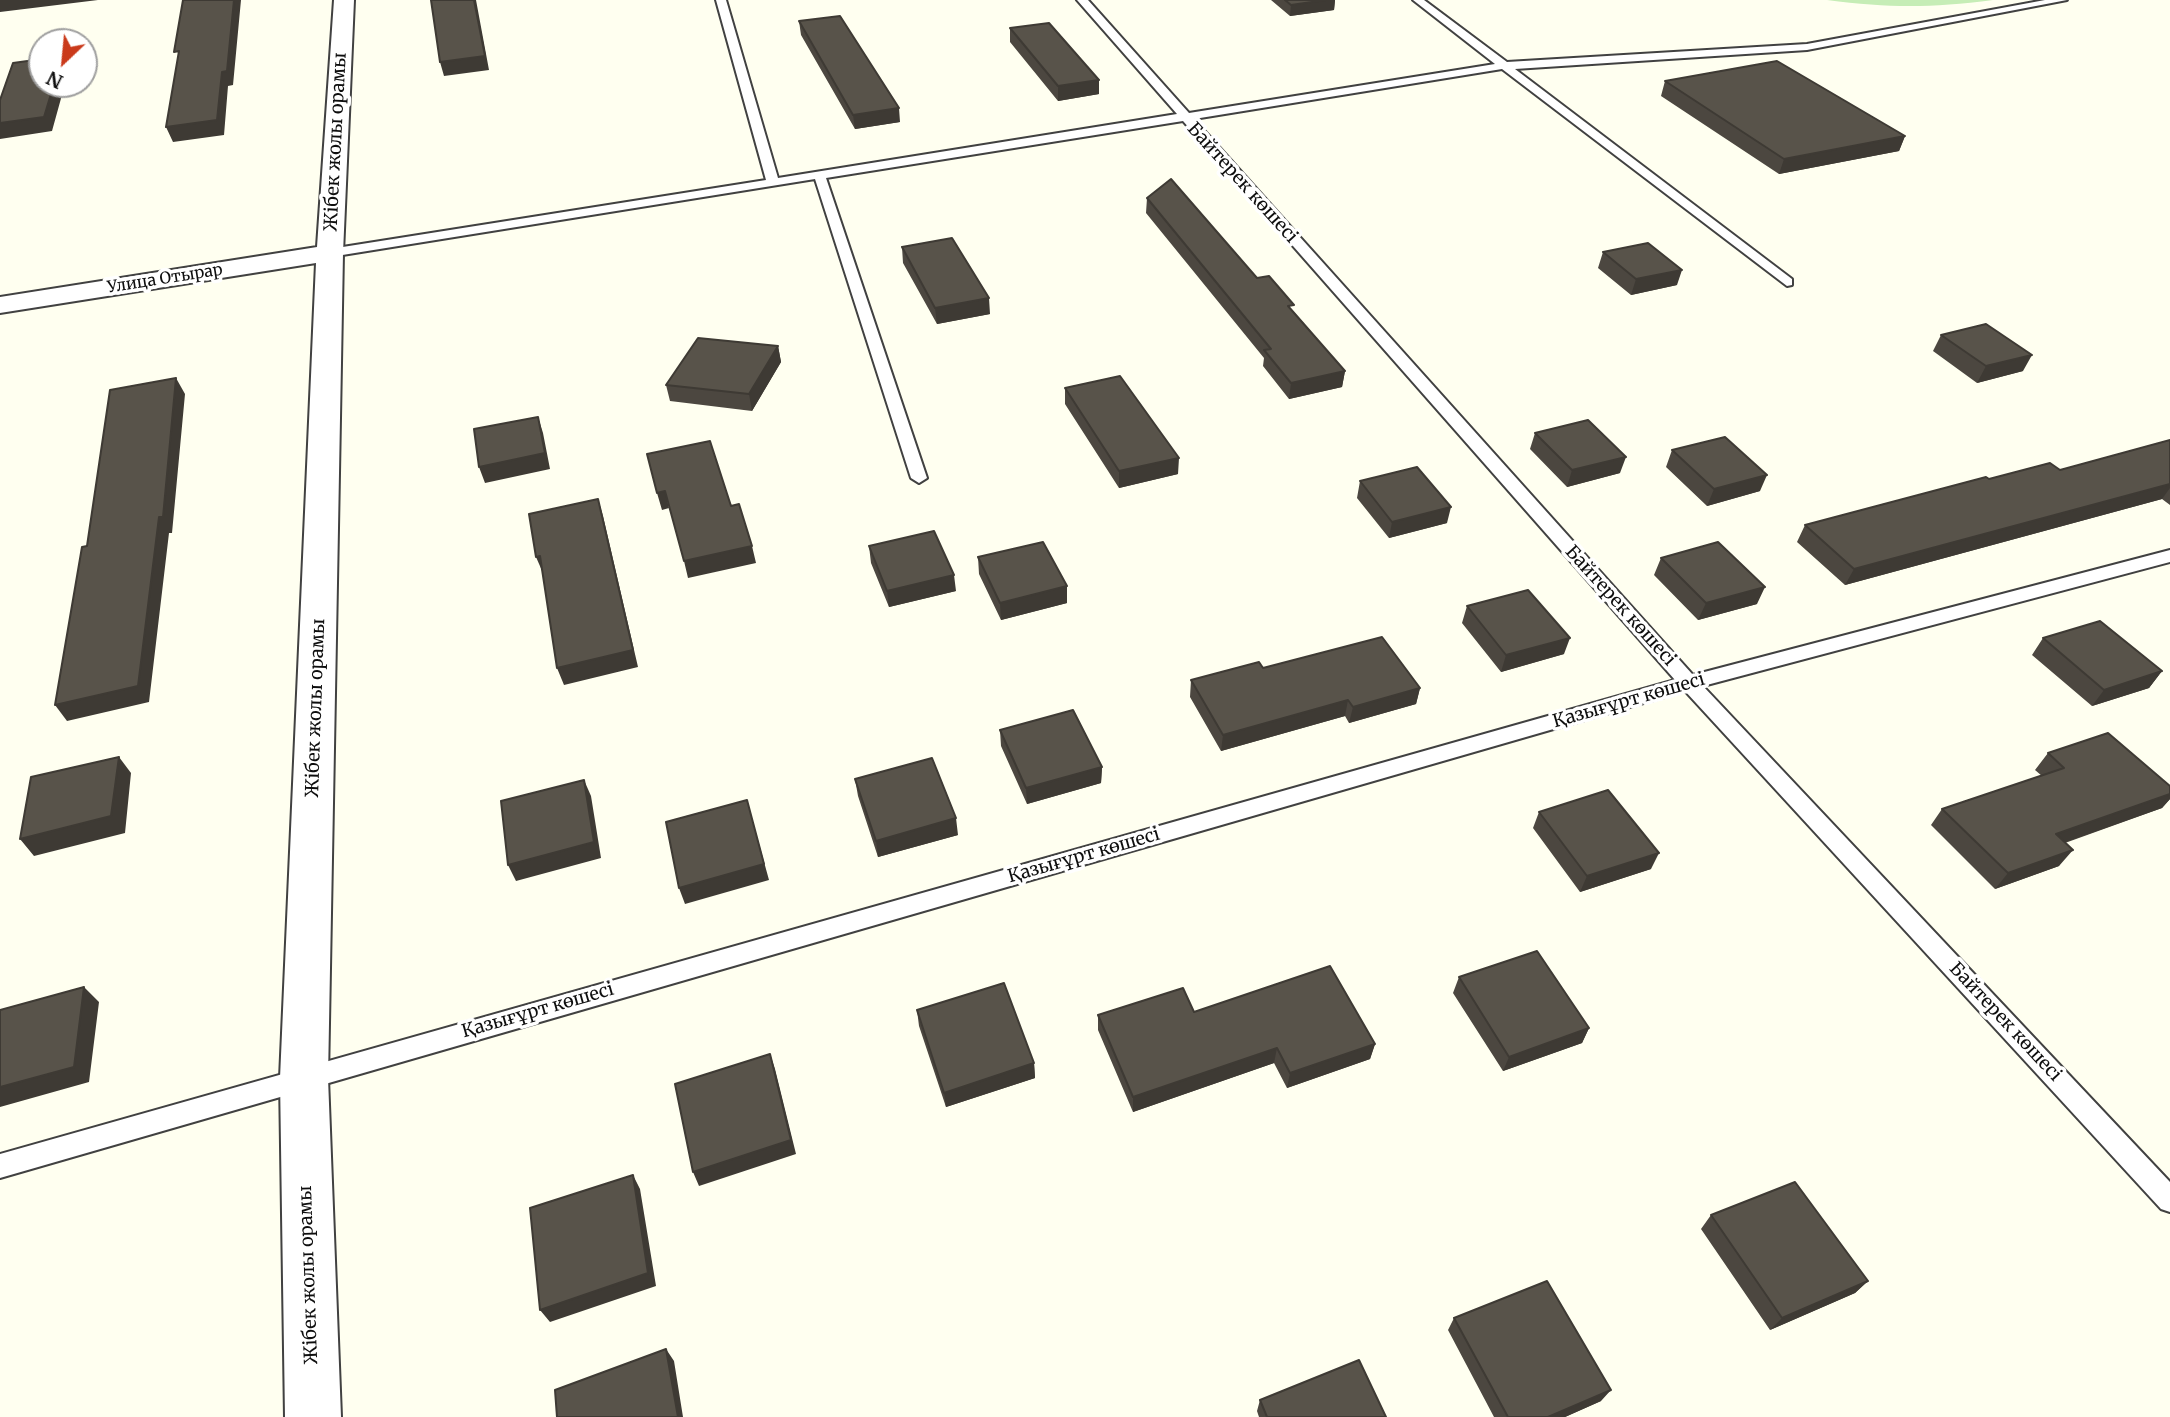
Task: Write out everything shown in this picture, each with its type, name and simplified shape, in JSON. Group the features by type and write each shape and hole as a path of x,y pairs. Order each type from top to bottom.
{"street":[{"name":"Жібек жолы орамы","path":"313,1417 304,1078 330,253 344,0"},
{"name":"Улица Отырар","path":"0,305 330,253"}],"lane":[{"path":"721,0 773,181"},
{"name":"Байтерек көшесі","path":"1082,0 1183,117 1689,683 2170,1200"},
{"path":"1418,0 1787,282"},
{"path":"330,253 1503,66 1807,47 2062,0"},
{"path":"819,174 919,478"},
{"name":"Қазығұрт көшесі","path":"0,1166 1689,683 2170,556"}],"green space":[{"path":"1827,0 1993,0 1910,6"}],"building":[{"path":"183,0 234,0 227,71 222,72 217,120 166,127 179,51 174,52"},
{"path":"431,0 474,0 485,56 440,62"},
{"path":"1285,0 1326,0 1291,5"},
{"path":"840,16 899,108 853,115 799,21"},
{"path":"1049,23 1099,80 1058,86 1010,28"},
{"path":"28,61 28,98 50,98 44,117 0,123 0,100 13,63"},
{"path":"1777,61 1905,136 1784,159 1665,81"},
{"path":"1171,179 1257,278 1269,276 1294,305 1288,306 1345,371 1291,383 1264,350 1271,349 1147,198"},
{"path":"952,238 989,298 935,308 902,247"},
{"path":"1648,243 1682,270 1636,279 1603,252"},
{"path":"1986,324 2032,355 1986,366 1941,335"},
{"path":"698,338 778,346 749,394 666,385"},
{"path":"1120,376 1179,458 1119,471 1065,388"},
{"path":"176,378 163,517 159,517 138,686 55,705 82,547 87,546 110,390"},
{"path":"538,417 545,453 479,467 474,429"},
{"path":"1588,420 1626,457 1572,470 1535,433"},
{"path":"1725,437 1767,475 1714,489 1672,450"},
{"path":"2170,440 2170,484 1854,569 1805,525 1986,477 1989,479 2050,463 2060,470"},
{"path":"710,441 731,506 739,504 752,546 684,561 665,491 657,493 647,454"},
{"path":"1417,467 1451,507 1392,522 1360,481"},
{"path":"598,499 633,650 557,668 540,556 536,557 529,514"},
{"path":"934,531 954,575 887,591 869,546"},
{"path":"1043,542 1067,586 1000,603 978,557"},
{"path":"1718,542 1765,587 1706,603 1661,558"},
{"path":"1528,590 1570,638 1506,655 1467,606"},
{"path":"2100,621 2162,671 2104,690 2043,638"},
{"path":"1382,637 1420,688 1353,707 1348,700 1223,735 1191,680 1259,662 1263,668"},
{"path":"1073,710 1102,767 1026,788 1000,730"},
{"path":"2108,733 2170,786 2170,794 2056,834 2073,850 2008,873 1942,809 2064,768 2048,753"},
{"path":"119,757 111,816 20,839 31,777"},
{"path":"932,758 956,818 876,841 855,779"},
{"path":"584,780 594,842 508,865 501,801"},
{"path":"1608,790 1659,853 1587,876 1539,812"},
{"path":"747,800 764,864 679,888 666,822"},
{"path":"1537,951 1589,1028 1509,1057 1459,977"},
{"path":"1330,966 1375,1044 1290,1073 1277,1048 1133,1097 1098,1015 1183,988 1194,1012"},
{"path":"1004,983 1034,1063 944,1093 917,1010"},
{"path":"84,987 74,1067 0,1087 0,1010"},
{"path":"770,1054 791,1140 693,1172 675,1084"},
{"path":"633,1175 648,1273 540,1310 530,1208"},
{"path":"1795,1182 1868,1281 1782,1318 1711,1215"},
{"path":"1547,1281 1611,1390 1548,1417 1508,1417 1454,1318"},
{"path":"666,1349 678,1417 557,1417 555,1390"},
{"path":"1359,1360 1386,1417 1267,1417 1260,1400"}]}
